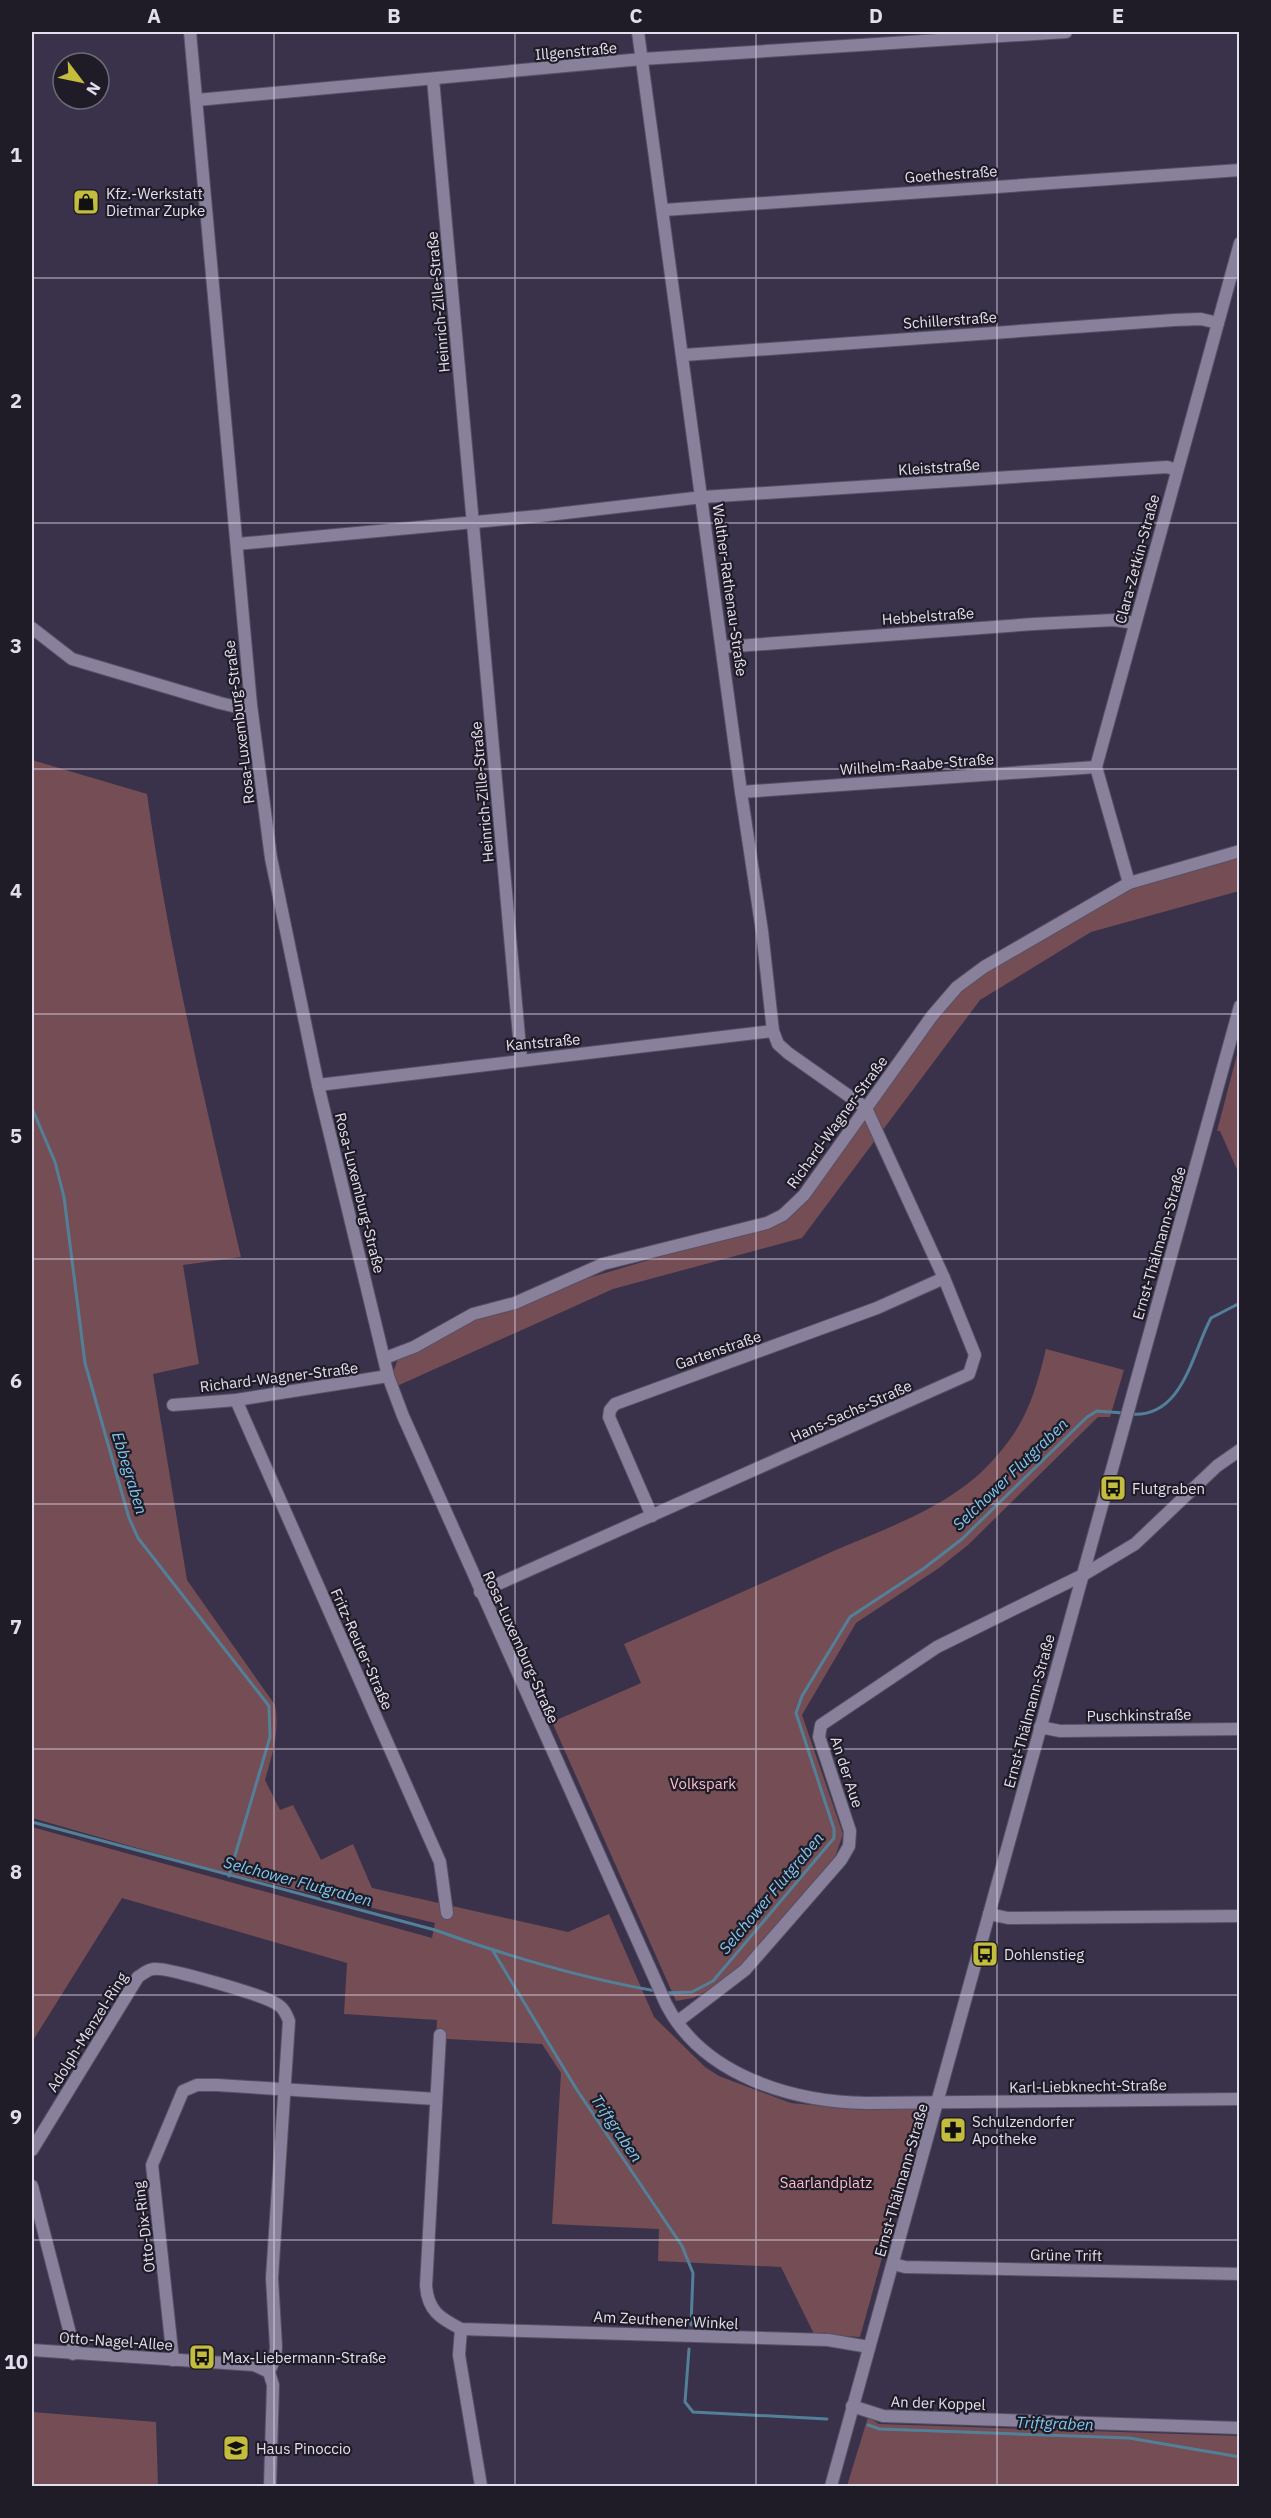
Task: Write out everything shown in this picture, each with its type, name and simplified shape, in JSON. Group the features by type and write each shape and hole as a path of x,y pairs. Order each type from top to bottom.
{"street":[{"name":"Rosa-Luxemburg-Straße","path":"190,32 250,705 275,883 318,1085 388,1376 403,1416 480,1592 653,1978 677,2022 699,2045 726,2065 758,2083 784,2092 828,2102 938,2103"},
{"name":"Walther-Rathenau-Straße","path":"638,32 762,932 772,1032"},
{"name":"Illgenstraße","path":"197,100 642,59 1066,32"},
{"name":"Heinrich-Zille-Straße","path":"433,79 521,1059"},
{"name":"Goethestraße","path":"664,210 1239,170"},
{"name":"Clara-Zetkin-Straße","path":"1096,767 1239,243"},
{"name":"Schillerstraße","path":"684,355 1174,320 1202,319 1218,323"},
{"name":"Kleiststraße","path":"703,497 1158,468 1177,470"},
{"path":"237,544 703,497"},
{"name":"Hebbelstraße","path":"723,646 1034,624 1114,620 1135,623"},
{"path":"32,628 72,659 220,703 237,707 250,705"},
{"path":"1096,767 1129,883"},
{"name":"Wilhelm-Raabe-Straße","path":"741,792 1096,767"},
{"name":"Richard-Wagner-Straße","path":"385,1358 414,1347 473,1314 515,1303 603,1264 778,1218 804,1196 866,1108 957,987 984,967 1129,883 1239,851"},
{"name":"Ernst-Thälmann-Straße","path":"831,2487 1239,1006"},
{"path":"772,1032 778,1044 788,1053 866,1108"},
{"name":"Kantstraße","path":"318,1085 521,1059 772,1032"},
{"name":"Hans-Sachs-Straße","path":"480,1592 969,1374 975,1355 944,1278 866,1108"},
{"name":"Gartenstraße","path":"652,1516 609,1417 610,1410 615,1404 877,1308 944,1278"},
{"name":"Richard-Wagner-Straße","path":"173,1405 236,1400 388,1376"},
{"name":"Fritz-Reuter-Straße","path":"236,1400 440,1862 447,1913"},
{"name":"An der Aue","path":"677,2022 745,1970 841,1860 849,1846 850,1831 819,1737 822,1725 937,1647 1083,1575 1136,1544 1217,1466 1239,1450"},
{"name":"Puschkinstraße","path":"1040,1727 1060,1731 1239,1729"},
{"path":"989,1914 1008,1918 1239,1916"},
{"name":"Adolph-Menzel-Ring","path":"32,2150 138,1977 154,1968 272,2001 280,2006 289,2021 284,2089"},
{"path":"440,2035 427,2298 439,2317 461,2329 459,2355 471,2417 480,2487"},
{"name":"Otto-Dix-Ring","path":"173,2360 152,2172 153,2157 178,2099 183,2091 190,2087 217,2085 284,2089"},
{"path":"270,2487 273,2385 269,2372 274,2363 276,2347 272,2278 284,2089 436,2099"},
{"name":"Karl-Liebknecht-Straße","path":"938,2103 1239,2099"},
{"path":"32,2186 73,2345 73,2354"},
{"name":"Grüne Trift","path":"893,2264 905,2267 1239,2274"},
{"name":"Am Zeuthener Winkel","path":"461,2329 828,2340 869,2347"},
{"name":"Otto-Nagel-Allee","path":"32,2350 254,2365 269,2372"},
{"name":"An der Koppel","path":"852,2406 884,2416 1239,2428"}],"green space":[{"name":"Saarlandplatz","path":"32,760 147,794 177,968 241,1257 183,1265 199,1364 153,1374 187,1580 275,1705 276,1734 265,1780 280,1810 293,1805 321,1860 353,1844 372,1888 568,1932 609,1914 654,2017 705,2067 719,2076 791,2103 864,2110 924,2107 860,2337 814,2334 781,2267 658,2261 659,2229 552,2224 561,2073 542,2044 448,2039 436,2037 437,2020 344,2014 347,1963 122,1898 32,2042 32,1827 432,1938 435,1923 221,1872 32,1818"},
{"path":"1239,857 1239,891 1091,932 980,1000 802,1238 613,1289 397,1386 393,1372 398,1359 462,1324 578,1281 781,1221 958,992 981,975 1131,888"},
{"path":"1239,1047 1240,1174 1220,1131 1217,1131"},
{"name":"Volkspark","path":"1046,1349 1124,1370 1110,1417 1098,1417 968,1545 939,1568 856,1623 802,1715 843,1834 835,1857 735,1972 711,1989 693,1998 676,2001 552,1722 641,1683 624,1644 917,1515 959,1490 994,1459 1022,1421 1038,1380"},
{"path":"32,2412 156,2422 158,2486 32,2486"},
{"path":"868,2417 879,2424 1239,2436 1239,2486 847,2486"}],"waterway":[{"name":"Ebbegraben","path":"32,1108 55,1162 64,1197 85,1363 129,1518 138,1538 269,1706 270,1737 229,1876"},
{"name":"Selchower Flutgraben","path":"1130,1414 1148,1413 1162,1406 1174,1395 1191,1365 1211,1318 1240,1303"},
{"name":"Selchower Flutgraben","path":"665,1993 692,1992 713,1981 834,1838 834,1829 796,1713 802,1696 850,1617 923,1569 962,1539 1087,1417 1097,1411 1123,1413"},
{"name":"Selchower Flutgraben","path":"32,1822 435,1930 544,1965 600,1980 656,1991"},
{"name":"Triftgraben","path":"493,1951 577,2090 682,2246 693,2273 691,2325"},
{"name":"Triftgraben","path":"689,2349 685,2402 693,2412 827,2419"},
{"name":"Triftgraben","path":"868,2425 880,2429 1129,2438 1240,2457"}],"place":[{"name":"Kfz.-Werkstatt Dietmar Zupke","path":"86,202"},
{"name":"Flutgraben","path":"1113,1488"},
{"name":"Dohlenstieg","path":"985,1954"},
{"name":"Schulzendorfer Apotheke","path":"953,2130"},
{"name":"Max-Liebermann-Straße","path":"202,2357"},
{"name":"Haus Pinoccio","path":"236,2448"}]}
